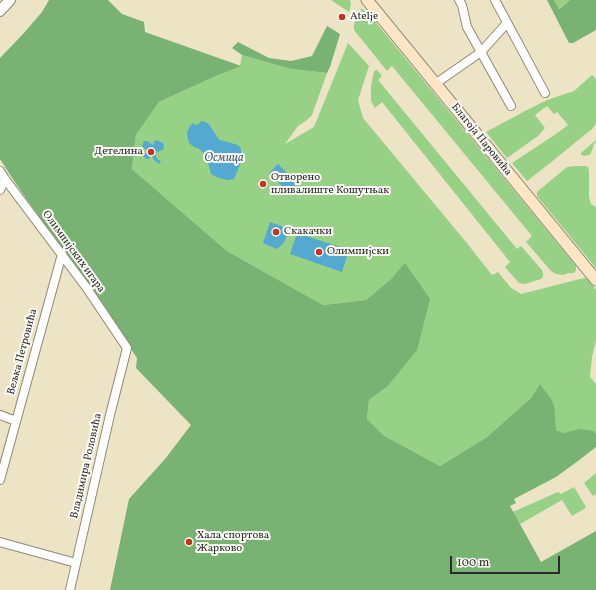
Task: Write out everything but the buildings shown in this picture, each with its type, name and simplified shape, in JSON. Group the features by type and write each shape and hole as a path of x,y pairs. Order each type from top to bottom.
{"main road":[{"name":"Благоја Паровића","path":"366,0 596,280"}],"street":[{"path":"0,11 10,0"},
{"path":"459,0 462,5 467,27 510,106"},
{"path":"495,0 545,93"},
{"path":"435,84 481,52 507,23"},
{"name":"Олимпијских игара","path":"0,171 86,287 127,348"},
{"path":"0,190 5,179"},
{"name":"Вељка Петровића","path":"0,480 62,254"},
{"name":"Владимира Роловића","path":"70,590 127,348"},
{"path":"0,415 16,421"},
{"path":"0,542 76,563"}],"green space":[{"path":"49,0 108,0 122,14 144,22 145,32 241,66 159,102 136,135 132,169 227,251 323,305 366,300 391,279 405,263 430,299 417,350 387,387 369,400 367,419 383,435 440,466 487,437 532,397 540,384 554,405 556,430 564,433 580,429 593,431 596,434 596,447 556,477 514,499 516,503 510,506 541,562 596,531 596,590 110,590 129,499 165,459 191,425 136,368 137,358 0,159 0,58 42,12"},
{"path":"331,0 350,0 351,5 349,12"},
{"path":"547,0 554,0 559,9 570,0 596,0 596,30 573,43 569,43"},
{"path":"554,0 570,0 558,9"},
{"path":"362,9 368,13 576,266 574,273 563,275 556,274 551,271 526,242 532,236 392,66 387,71 354,30 358,10"},
{"path":"327,26 340,34 327,73 291,69 242,55 232,48 238,42 269,58 291,61 312,56"},
{"path":"348,43 369,66 358,100 363,118 492,275 498,272 511,288 521,294 585,278 588,279 596,290 596,340 592,357 590,377 596,384 596,434 593,431 564,433 556,430 532,397 487,437 440,466 383,435 367,419 369,400 387,387 405,264 391,279 366,300 323,305 227,251 132,169 136,135 159,102 240,66 242,55 291,69 327,73 312,115 298,126 285,144 314,127"},
{"path":"377,70 382,76 378,80 517,249 521,246 542,270 543,277 541,279 525,284 519,283 505,267 510,262 382,102 375,108 371,101 371,86 374,71"},
{"path":"592,75 596,79 596,124 592,129 527,181 512,163 568,125 557,112 554,114 547,106 535,115 545,128 538,136 507,158 486,132 547,100 574,91"},
{"path":"596,140 589,155 581,155 581,153"},
{"path":"567,167 588,167 589,197 591,204 596,207 596,268 537,196 537,192"},
{"path":"596,473 596,494 593,496 584,483"},
{"path":"574,487 586,507 572,516 562,500 520,524 513,512 558,492 561,494"}],"water":[{"name":"Осмица","path":"201,121 209,124 220,140 238,145 241,148 241,161 234,179 228,180 211,174 206,155 198,148 190,144 187,132 193,123 196,125"},
{"name":"Детелина","path":"156,140 163,143 164,146 163,150 155,154 157,159 161,161 159,164 151,155 148,159 143,156 147,151 142,146 144,141 147,141 153,145"},
{"path":"278,164 297,183 288,192 269,173"},
{"name":"Скакачки","path":"270,222 284,227 287,236 283,244 277,249 263,243"},
{"name":"Олимпијски","path":"297,233 349,250 342,272 290,254"}],"place":[{"name":"Atelje","path":"342,17"},
{"name":"Детелина","path":"151,152"},
{"name":"Отворено пливалиште Кошутњак","path":"263,184"},
{"name":"Скакачки","path":"276,232"},
{"name":"Олимпијски","path":"319,252"},
{"name":"Хала спортова Жарково","path":"189,542"}]}
